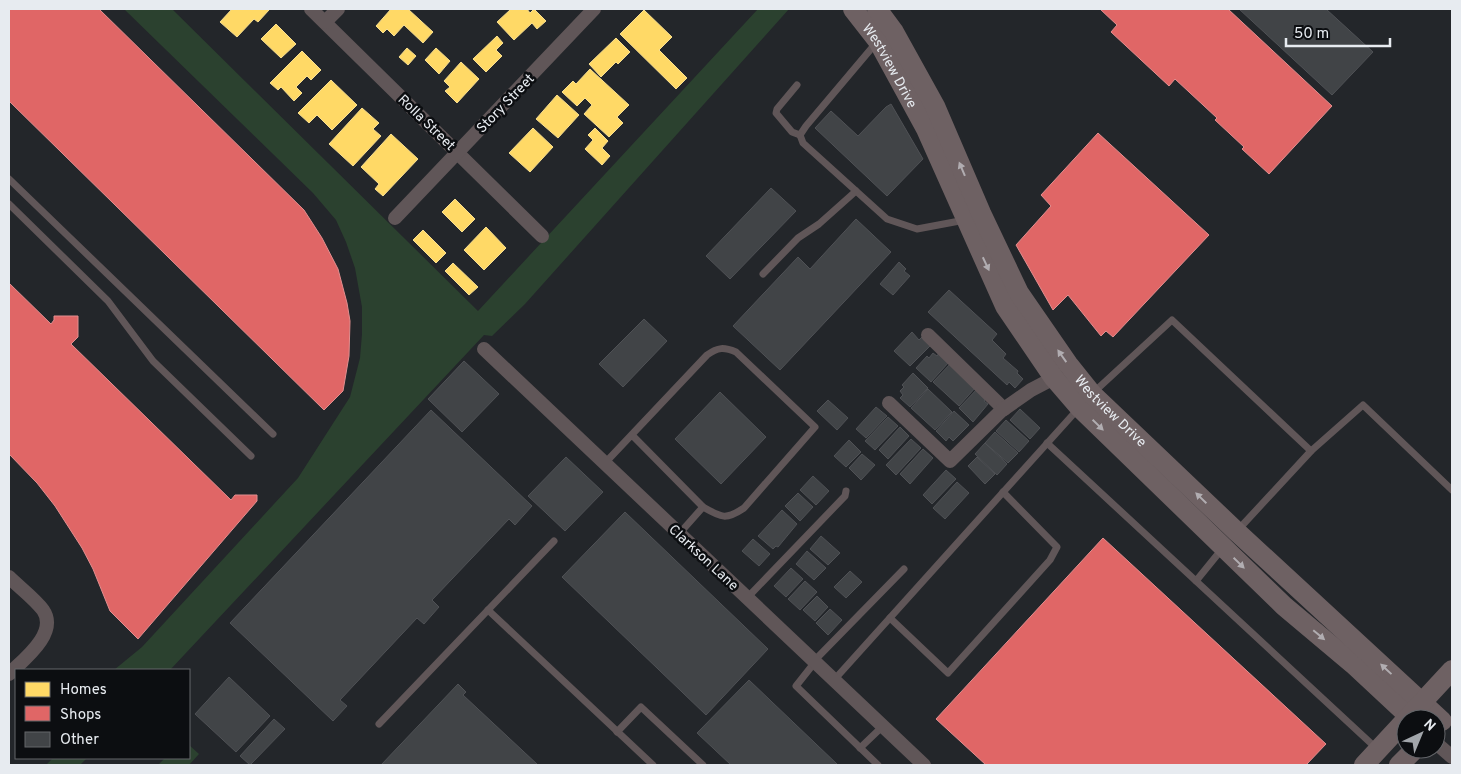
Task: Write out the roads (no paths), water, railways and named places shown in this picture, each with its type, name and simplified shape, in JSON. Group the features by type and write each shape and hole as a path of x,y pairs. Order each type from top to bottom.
{"main road":[{"name":"Westview Drive","path":"852,9 878,41 926,129 1005,306 1054,378 1086,400 1230,539 1284,606 1410,709"},
{"name":"Westview Drive","path":"877,9 894,32 935,106 1018,293 1068,364 1086,400"},
{"path":"1417,709 1452,670"},
{"path":"1364,765 1396,731"}],"street":[{"name":"Rolla Street","path":"311,9 542,236"},
{"path":"325,22 338,9"},
{"name":"Story Street","path":"395,218 594,9"},
{"path":"928,335 1004,409"},
{"name":"Clarkson Lane","path":"484,348 924,765"},
{"path":"889,403 950,461 1004,409 1031,390 1054,378"},
{"path":"9,577 44,611 47,622 46,632 42,640 10,671"}],"lane":[{"path":"800,135 878,41"},
{"path":"797,84 777,109 776,113 792,132 800,135 803,143 887,220 917,229 965,220"},
{"path":"9,179 273,434"},
{"path":"763,274 798,238 818,224 856,191"},
{"path":"9,204 108,301 153,361 250,456"},
{"path":"834,680 1086,400 1172,320 1312,451"},
{"path":"605,463 707,355 715,349 725,347 736,352 815,428 744,508 731,516 717,515 703,507 632,435"},
{"path":"1196,580 1230,539 1312,451 1363,405 1452,490"},
{"path":"1047,443 1378,750"},
{"path":"747,598 845,496 846,491"},
{"path":"890,618 948,673 1050,560 1056,547 1002,492"},
{"path":"680,534 703,507"},
{"path":"379,724 554,541"},
{"path":"878,765 796,686 815,662 904,569"},
{"path":"488,610 653,765"},
{"path":"617,732 642,707 703,765"},
{"path":"860,748 883,726"}]}
